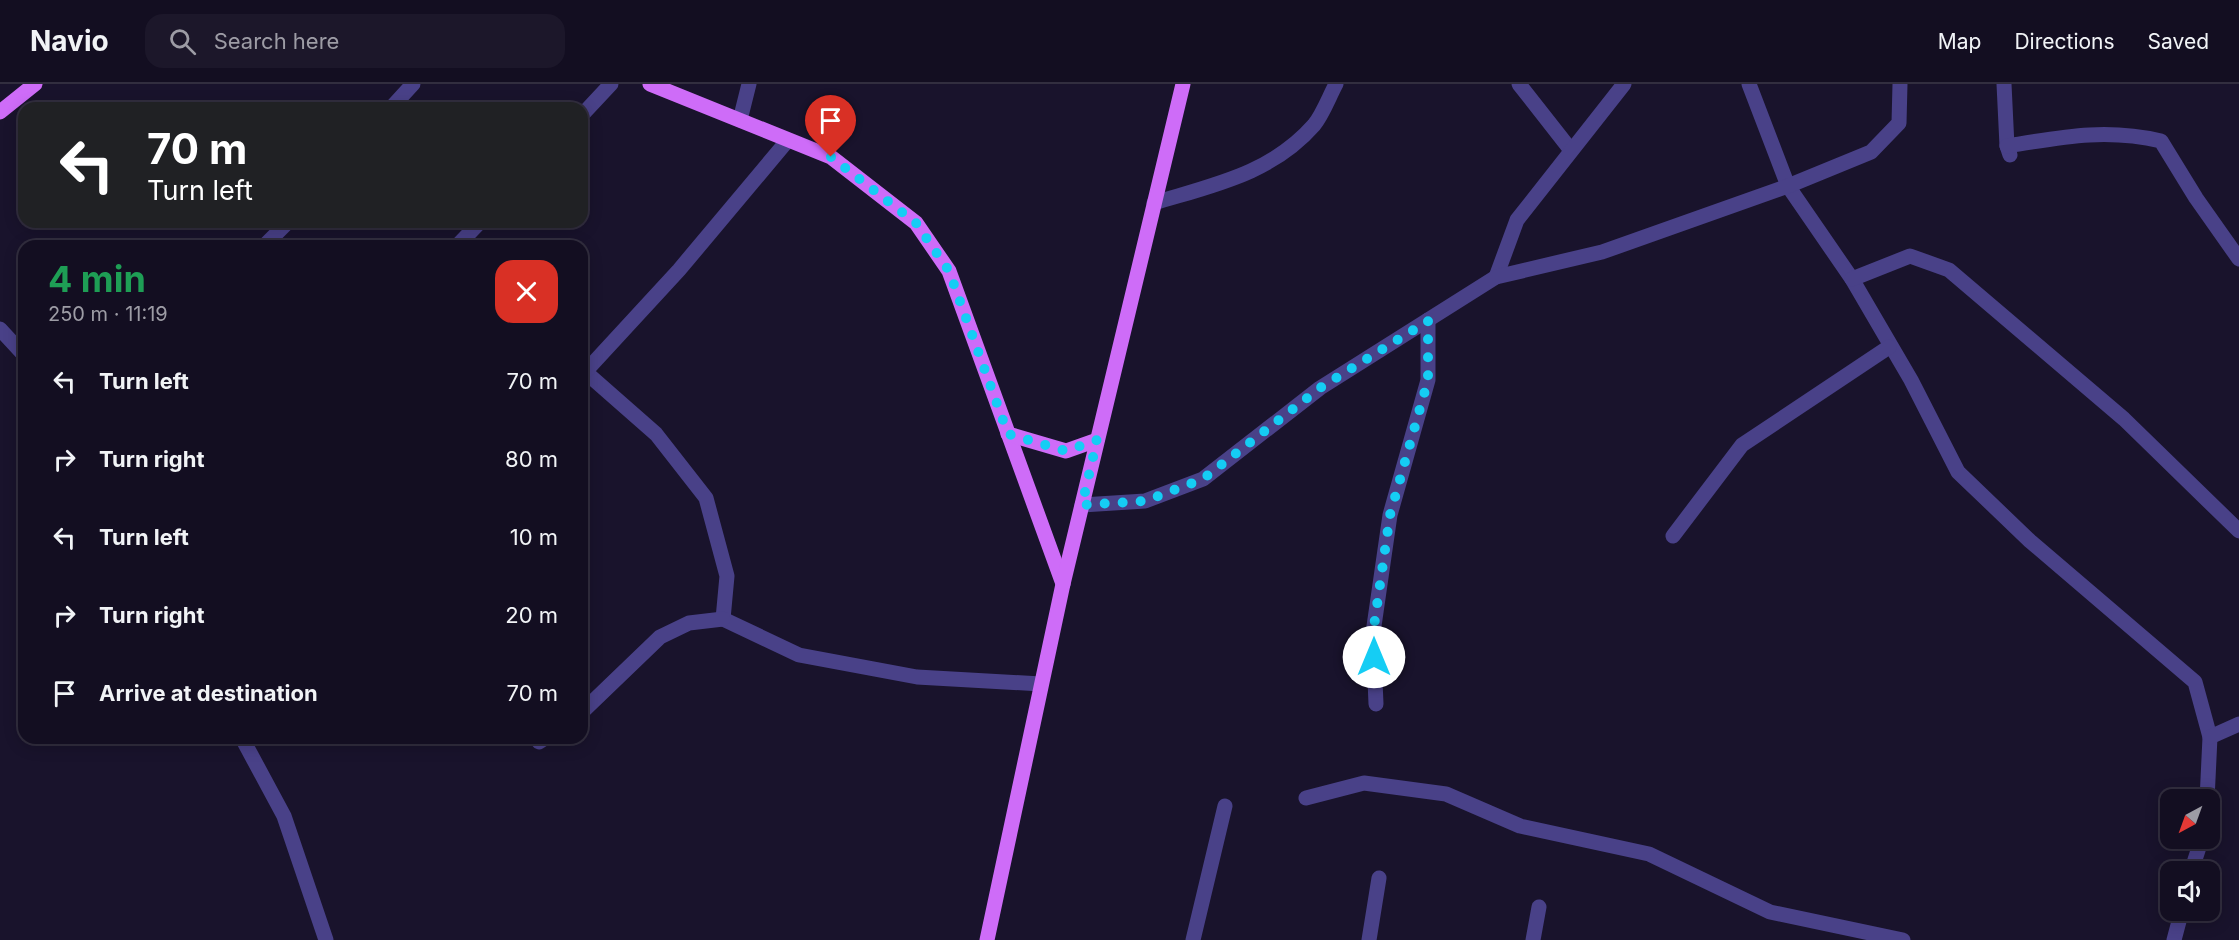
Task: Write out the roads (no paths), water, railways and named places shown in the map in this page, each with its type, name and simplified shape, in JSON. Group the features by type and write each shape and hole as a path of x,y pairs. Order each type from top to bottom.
{"main road":[{"path":"0,112 35,84"},
{"path":"650,84 831,157 916,223 949,271 1063,584"},
{"path":"987,940 1063,584 1183,84"},
{"path":"1008,434 1066,451 1097,440"}],"street":[{"path":"396,102 413,84"},
{"path":"588,109 612,84"},
{"path":"740,120 749,84"},
{"path":"1154,203 1250,173 1283,153 1315,123 1336,84"},
{"path":"1519,84 1570,149"},
{"path":"1496,277 1517,220 1570,149 1624,84"},
{"path":"1749,84 1788,186 1852,279 1889,347 1911,380 1958,472 2030,541 2195,682 2210,737 2208,789"},
{"path":"1082,505 1145,501 1203,479 1320,388 1496,277 1602,252 1788,186 1871,152 1899,123 1900,84"},
{"path":"2004,84 2008,151 2089,133 2132,134 2162,141 2196,198 2239,259"},
{"path":"588,365 679,270 788,140"},
{"path":"270,240 282,228"},
{"path":"463,240 474,228"},
{"path":"1852,279 1910,256 1949,270 2124,418 2239,531"},
{"path":"1376,704 1373,633 1390,515 1428,380 1428,321"},
{"path":"0,328 18,348"},
{"path":"1673,536 1742,445 1889,347"},
{"path":"588,374 656,434 706,498 727,576 723,619"},
{"path":"588,706 660,637 689,623 723,619 800,655 917,677 1041,684"},
{"path":"2210,737 2239,724"},
{"path":"245,744 284,816 326,940"},
{"path":"1306,798 1364,783 1446,795 1520,826 1649,854 1770,912 1902,940"},
{"path":"1193,940 1225,806"},
{"path":"1369,940 1379,878"},
{"path":"1533,940 1539,907"},
{"path":"2174,940 2179,921"}]}
